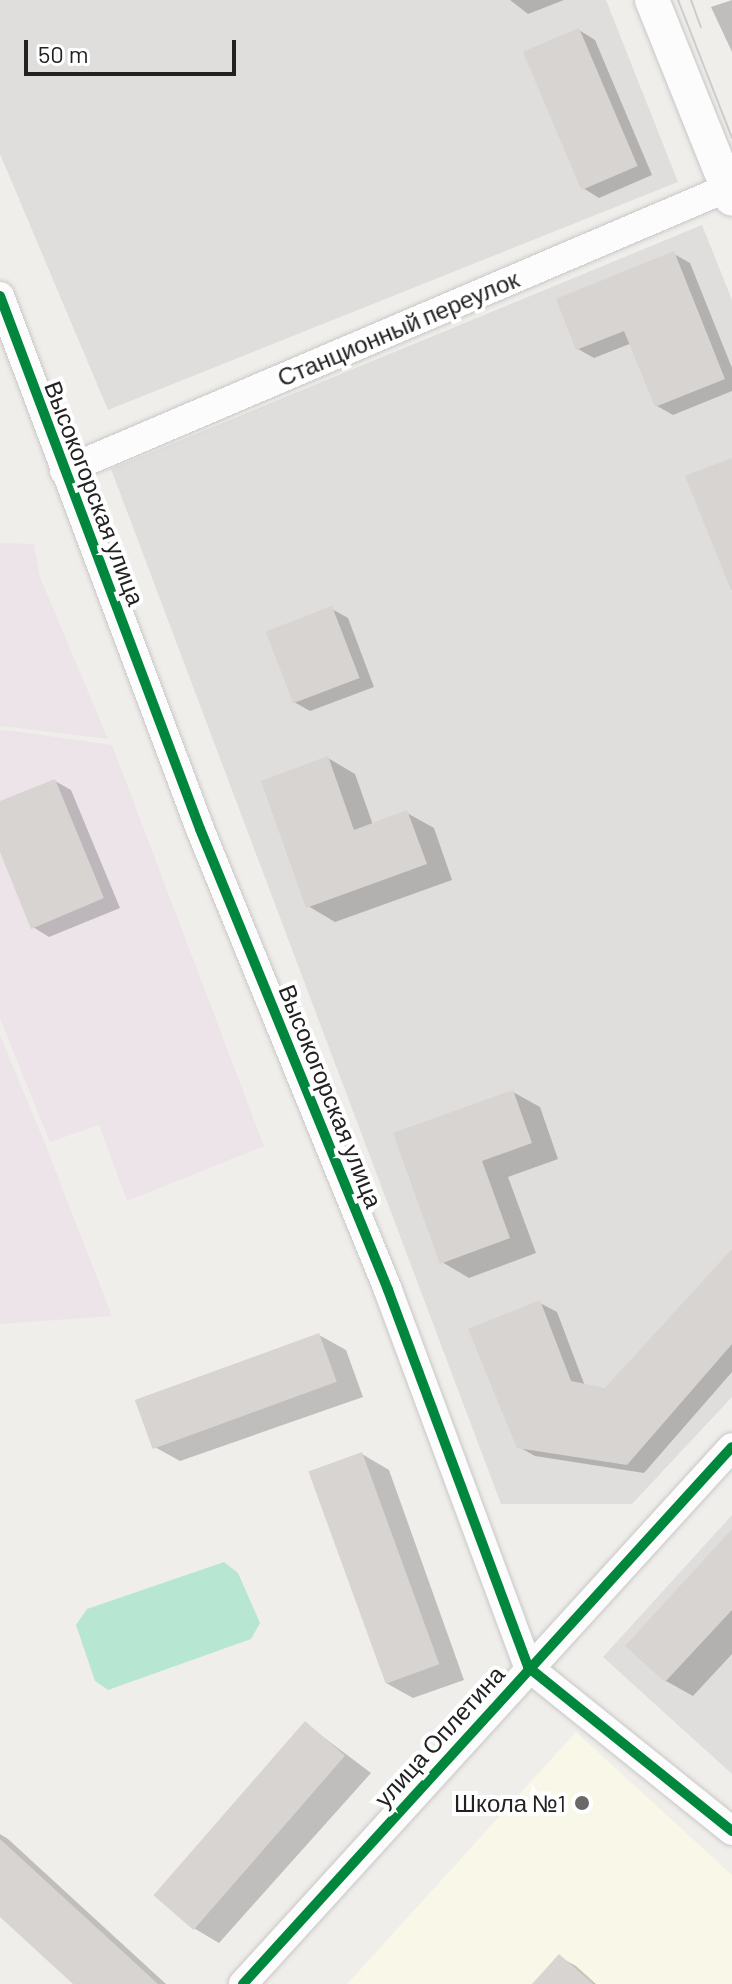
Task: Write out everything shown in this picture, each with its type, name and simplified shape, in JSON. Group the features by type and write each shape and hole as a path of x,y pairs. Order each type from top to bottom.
{"street":[{"path":"652,0 731,191"},
{"name":"Станционный переулок","path":"64,471 731,191"},
{"name":"Высокогорская улица","path":"0,296 200,829 388,1290 528,1667"},
{"name":"улица Оплетина","path":"243,1984 528,1667 732,1447"},
{"path":"528,1667 732,1831"}],"shaded area":[{"path":"0,0 606,0 678,182 108,410 0,154"},
{"path":"702,225 732,300 732,1397 632,1504 501,1504 111,469"},
{"path":"0,543 34,544 40,577 108,739 0,726"},
{"path":"0,731 112,745 264,1146 127,1201 99,1125 50,1142 0,1019"},
{"path":"0,1035 46,1146 112,1316 0,1324"},
{"path":"732,1515 732,1774 603,1657"},
{"name":"Школа №1","path":"576,1732 732,1875 732,1984 347,1984"}],"green space":[{"path":"224,1562 238,1573 260,1623 251,1639 108,1690 95,1681 76,1625 87,1609"}],"building":[{"path":"579,28 638,166 581,190 523,52"},
{"path":"674,251 725,379 655,407 624,331 576,350 556,299"},
{"path":"732,458 732,590 731,590 685,476"},
{"path":"332,606 360,678 293,703 266,631"},
{"path":"328,756 354,830 407,810 427,864 306,908 261,781"},
{"path":"55,779 104,898 31,929 0,852 0,801"},
{"path":"513,1090 532,1143 482,1161 510,1238 440,1264 393,1133"},
{"path":"732,1249 732,1344 627,1465 517,1448 468,1329 540,1300 571,1381 605,1388"},
{"path":"319,1333 337,1382 153,1449 135,1400"},
{"path":"362,1452 439,1664 386,1684 308,1471"},
{"path":"732,1529 732,1610 665,1682 625,1646"},
{"path":"305,1721 345,1756 193,1930 153,1895"},
{"path":"0,1839 158,1984 73,1984 0,1917"},
{"path":"559,1954 593,1984 532,1984"}],"tram line":[{"path":"678,0 732,138"},
{"path":"691,0 701,27"}],"cycle path":[{"path":"0,296 200,829 388,1290 528,1667 732,1831"},
{"path":"243,1984 732,1447"}],"place":[{"name":"Школа №1","path":"582,1803"}]}
